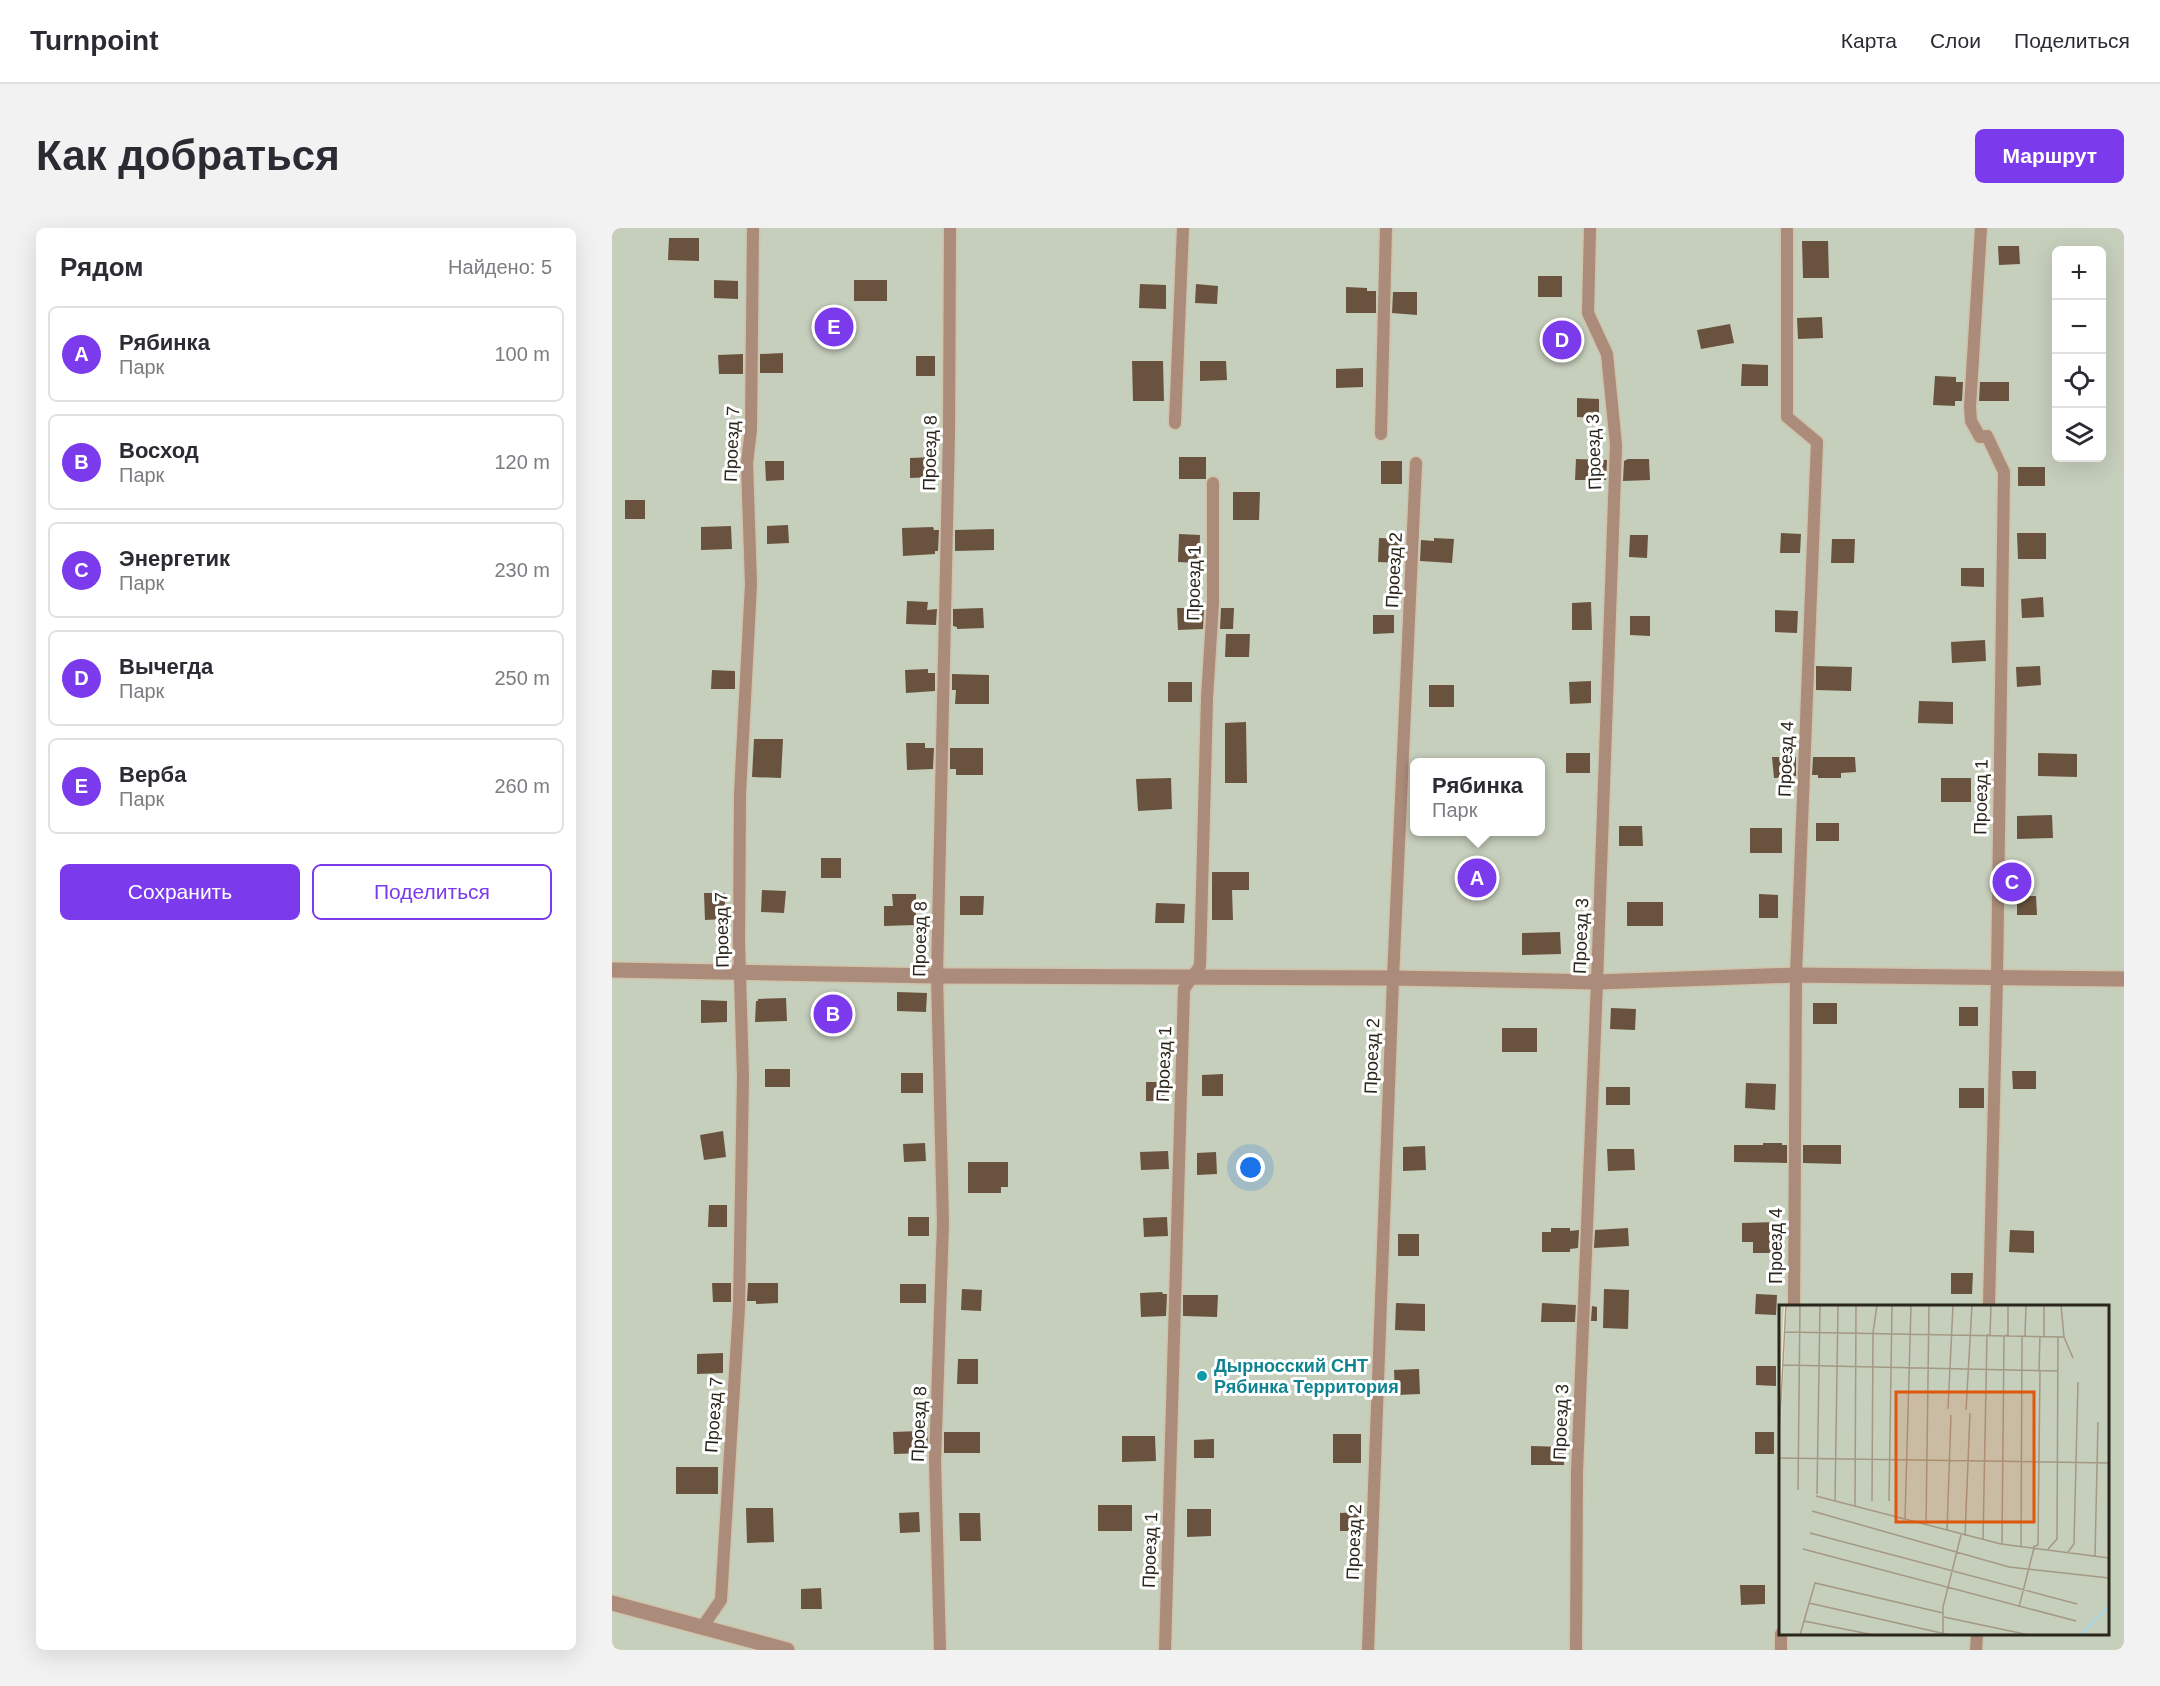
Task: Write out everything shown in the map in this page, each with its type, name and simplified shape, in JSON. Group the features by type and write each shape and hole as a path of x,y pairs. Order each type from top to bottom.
{"street":[{"path":"612,970 937,976 1393,978 1597,982 1796,975 2124,979"},
{"path":"612,1603 787,1650"}],"lane":[{"name":"Проезд 7","path":"703,1626 721,1600 739,1307 743,1077 740,973 740,794 751,585 747,463 751,429 753,228"},
{"name":"Проезд 8","path":"940,1650 935,1461 943,1223 937,976 949,433 950,228"},
{"path":"1175,423 1183,228"},
{"path":"1380,434 1386,228"},
{"name":"Проезд 3","path":"1576,1650 1577,1472 1616,445 1607,354 1588,313 1590,228"},
{"name":"Проезд 4","path":"1787,228 1787,417 1817,442 1796,975 1794,1305"},
{"name":"Проезд 1","path":"1981,228 1971,421 1980,437 1987,436 2004,472 1997,977 1989,1305"},
{"name":"Проезд 2","path":"1368,1650 1393,978 1416,463"},
{"name":"Проезд 1","path":"1166,1650 1184,989 1200,966 1207,710 1213,602 1213,483"},
{"path":"1976,1650 1977,1635"}],"green space":[{"path":"612,228 2124,228 2124,1650 612,1650"}],"building":[{"path":"669,238 699,238 699,261 668,260"},
{"path":"1802,241 1828,241 1829,278 1803,278"},
{"path":"1998,246 2019,246 2020,264 1999,265"},
{"path":"1538,276 1562,276 1562,297 1538,297"},
{"path":"714,280 738,281 738,299 714,298"},
{"path":"854,280 887,280 887,301 854,301"},
{"path":"1140,284 1166,285 1166,309 1139,308"},
{"path":"1196,284 1218,286 1217,304 1195,303"},
{"path":"1346,287 1376,291 1376,313 1346,313"},
{"path":"1393,292 1417,292 1417,315 1392,313"},
{"path":"1822,317 1823,338 1798,339 1797,318"},
{"path":"1730,324 1734,343 1701,349 1697,330"},
{"path":"783,353 783,373 760,373 760,354"},
{"path":"743,354 743,374 719,374 718,355"},
{"path":"916,356 935,356 935,376 916,376"},
{"path":"1132,361 1163,361 1164,401 1133,401"},
{"path":"1200,361 1226,361 1227,380 1200,381"},
{"path":"1742,364 1768,365 1768,386 1741,386"},
{"path":"1363,368 1363,387 1336,388 1336,369"},
{"path":"1935,376 1956,377 1956,382 1963,382 1962,401 1955,401 1955,406 1933,405"},
{"path":"1980,382 2009,382 2009,401 1979,401"},
{"path":"1577,398 1599,399 1599,418 1577,417"},
{"path":"933,457 934,477 910,478 910,458"},
{"path":"1179,457 1206,457 1206,479 1179,479"},
{"path":"1576,459 1607,460 1606,480 1575,480"},
{"path":"1649,459 1650,480 1623,481 1624,461"},
{"path":"765,461 784,461 784,480 766,481"},
{"path":"1381,461 1402,461 1402,484 1381,484"},
{"path":"2018,467 2045,467 2045,486 2018,486"},
{"path":"1233,492 1260,492 1259,520 1233,520"},
{"path":"625,500 645,500 645,519 625,519"},
{"path":"788,525 789,543 767,544 767,526"},
{"path":"731,526 732,549 701,550 701,527"},
{"path":"933,527 934,530 939,530 938,551 935,551 935,554 903,556 902,528"},
{"path":"994,529 994,550 955,551 955,530"},
{"path":"1781,533 1801,534 1800,553 1780,553"},
{"path":"2017,533 2046,533 2046,559 2018,559"},
{"path":"1179,534 1200,535 1199,563 1178,562"},
{"path":"1630,535 1648,535 1647,558 1629,557"},
{"path":"1379,538 1404,539 1402,563 1378,562"},
{"path":"1434,538 1454,539 1452,563 1420,561 1421,540 1434,541"},
{"path":"1832,539 1855,539 1854,563 1831,563"},
{"path":"1961,568 1984,568 1984,587 1961,586"},
{"path":"2043,597 2044,617 2022,618 2021,599"},
{"path":"907,601 928,602 927,610 937,609 936,625 906,624"},
{"path":"1591,602 1592,630 1572,630 1572,603"},
{"path":"983,608 984,628 957,629 953,626 953,609"},
{"path":"1177,608 1204,608 1203,629 1178,630"},
{"path":"1221,608 1234,608 1233,629 1220,629"},
{"path":"1775,610 1798,611 1797,633 1775,632"},
{"path":"1373,615 1394,615 1394,633 1373,634"},
{"path":"1630,616 1650,616 1650,636 1630,635"},
{"path":"1226,634 1250,634 1249,657 1225,657"},
{"path":"1985,640 1986,661 1952,663 1951,642"},
{"path":"1816,666 1852,667 1851,691 1816,690"},
{"path":"2040,666 2041,685 2017,687 2016,667"},
{"path":"928,669 928,673 935,673 935,691 906,693 905,670"},
{"path":"712,670 735,671 735,689 711,689"},
{"path":"952,674 989,675 989,704 955,704 956,690 952,690"},
{"path":"1591,681 1591,703 1570,704 1569,682"},
{"path":"1168,682 1192,682 1192,702 1168,702"},
{"path":"1429,685 1454,685 1454,707 1429,707"},
{"path":"1919,701 1953,702 1953,724 1918,723"},
{"path":"1246,722 1247,783 1225,783 1225,723"},
{"path":"754,739 783,739 781,778 752,777"},
{"path":"906,743 925,743 925,748 934,748 933,769 907,770"},
{"path":"950,748 983,748 983,775 956,775 956,769 950,769"},
{"path":"1566,753 1590,753 1590,773 1566,773"},
{"path":"2038,753 2077,754 2077,777 2038,776"},
{"path":"1772,757 1796,757 1796,776 1774,778"},
{"path":"1813,757 1855,757 1856,772 1841,773 1841,778 1818,778 1818,775 1812,775"},
{"path":"1171,778 1172,809 1138,811 1136,779"},
{"path":"1941,778 1971,778 1971,802 1941,802"},
{"path":"2052,815 2053,838 2017,839 2017,816"},
{"path":"1816,823 1839,823 1839,841 1816,841"},
{"path":"1619,826 1642,826 1643,846 1619,846"},
{"path":"1750,828 1782,828 1782,853 1750,853"},
{"path":"821,858 841,858 841,878 821,878"},
{"path":"1212,872 1249,872 1249,890 1232,890 1233,920 1212,920"},
{"path":"762,890 786,891 784,913 761,912"},
{"path":"704,893 725,893 725,919 705,920"},
{"path":"892,894 916,894 916,925 884,926 884,906 893,906"},
{"path":"1759,894 1778,895 1778,918 1759,918"},
{"path":"960,896 984,896 983,915 960,915"},
{"path":"2017,896 2036,896 2037,915 2017,915"},
{"path":"1627,902 1663,902 1663,926 1627,926"},
{"path":"1156,903 1185,904 1184,923 1155,923"},
{"path":"1560,932 1561,954 1522,955 1522,933"},
{"path":"897,992 927,993 926,1012 897,1011"},
{"path":"786,998 787,1021 755,1022 758,999"},
{"path":"701,1000 727,1001 727,1022 701,1023"},
{"path":"1813,1003 1837,1003 1837,1024 1813,1024"},
{"path":"1959,1007 1978,1007 1978,1026 1959,1026"},
{"path":"1611,1008 1636,1009 1635,1030 1610,1029"},
{"path":"1502,1028 1537,1028 1537,1052 1502,1052"},
{"path":"765,1069 790,1069 790,1087 765,1087"},
{"path":"2012,1071 2036,1071 2036,1089 2013,1089"},
{"path":"901,1073 923,1073 923,1093 901,1093"},
{"path":"1223,1074 1223,1096 1202,1096 1202,1075"},
{"path":"1146,1082 1165,1082 1165,1101 1146,1101"},
{"path":"1746,1083 1776,1084 1775,1110 1745,1108"},
{"path":"1606,1087 1630,1087 1630,1105 1606,1105"},
{"path":"1959,1088 1984,1088 1984,1108 1959,1108"},
{"path":"723,1131 726,1157 704,1160 700,1135"},
{"path":"925,1143 926,1161 904,1162 903,1144"},
{"path":"1763,1143 1787,1145 1787,1163 1734,1162 1734,1145 1763,1145"},
{"path":"1803,1145 1841,1145 1841,1164 1803,1163"},
{"path":"1425,1146 1426,1170 1403,1171 1403,1147"},
{"path":"1607,1149 1634,1149 1635,1170 1608,1171"},
{"path":"1168,1151 1169,1169 1141,1170 1140,1152"},
{"path":"1216,1152 1217,1174 1197,1175 1197,1153"},
{"path":"968,1162 1008,1162 1008,1187 1001,1187 1001,1193 968,1193"},
{"path":"709,1205 727,1205 727,1227 708,1227"},
{"path":"908,1217 929,1217 929,1236 908,1236"},
{"path":"1167,1217 1168,1236 1144,1237 1143,1218"},
{"path":"1777,1222 1778,1253 1753,1253 1753,1242 1742,1242 1742,1223"},
{"path":"1551,1228 1579,1230 1578,1248 1570,1249 1570,1252 1542,1252 1542,1232 1551,1232"},
{"path":"1628,1228 1629,1246 1594,1248 1595,1230"},
{"path":"2010,1230 2034,1231 2034,1253 2009,1252"},
{"path":"1398,1234 1419,1234 1419,1256 1398,1256"},
{"path":"1951,1273 1973,1273 1972,1294 1951,1294"},
{"path":"712,1283 731,1283 731,1302 713,1302"},
{"path":"748,1283 778,1283 778,1303 756,1304 756,1301 747,1301"},
{"path":"900,1284 926,1284 926,1303 900,1303"},
{"path":"962,1289 982,1290 981,1311 961,1310"},
{"path":"1604,1289 1629,1290 1628,1329 1603,1328"},
{"path":"1162,1292 1167,1294 1166,1316 1141,1317 1140,1293"},
{"path":"1756,1294 1777,1295 1776,1315 1755,1314"},
{"path":"1183,1295 1218,1295 1217,1317 1183,1316"},
{"path":"1396,1303 1425,1304 1425,1331 1395,1330"},
{"path":"1542,1303 1576,1305 1575,1322 1541,1322"},
{"path":"1592,1306 1597,1307 1597,1321 1591,1321"},
{"path":"723,1353 723,1373 697,1374 697,1354"},
{"path":"958,1359 978,1359 978,1384 957,1384"},
{"path":"1756,1366 1776,1366 1776,1386 1756,1385"},
{"path":"1419,1369 1420,1394 1395,1395 1394,1370"},
{"path":"893,1432 928,1432 927,1453 894,1454"},
{"path":"944,1432 980,1432 980,1453 944,1453"},
{"path":"1755,1432 1774,1432 1774,1454 1755,1454"},
{"path":"1333,1434 1361,1434 1361,1463 1333,1463"},
{"path":"1122,1436 1155,1436 1156,1461 1122,1462"},
{"path":"1214,1439 1214,1458 1194,1458 1194,1440"},
{"path":"1531,1446 1564,1447 1564,1465 1531,1465"},
{"path":"676,1467 718,1467 718,1494 676,1494"},
{"path":"1098,1505 1132,1505 1132,1531 1098,1531"},
{"path":"746,1508 773,1508 774,1542 747,1543"},
{"path":"1187,1509 1211,1509 1211,1536 1187,1537"},
{"path":"919,1512 920,1532 900,1533 899,1513"},
{"path":"1359,1512 1359,1531 1340,1531 1340,1513"},
{"path":"959,1513 980,1513 981,1541 960,1541"},
{"path":"1740,1585 1765,1585 1765,1604 1741,1605"},
{"path":"821,1588 822,1609 801,1609 801,1589"}],"place":[{"name":"Верба","path":"834,327"},
{"name":"Вычегда","path":"1562,340"},
{"name":"Рябинка","path":"1477,878"},
{"name":"Энергетик","path":"2012,882"},
{"name":"Восход","path":"833,1014"},
{"name":"Дырносский СНТ Рябинка Территория","path":"1202,1376"}]}
